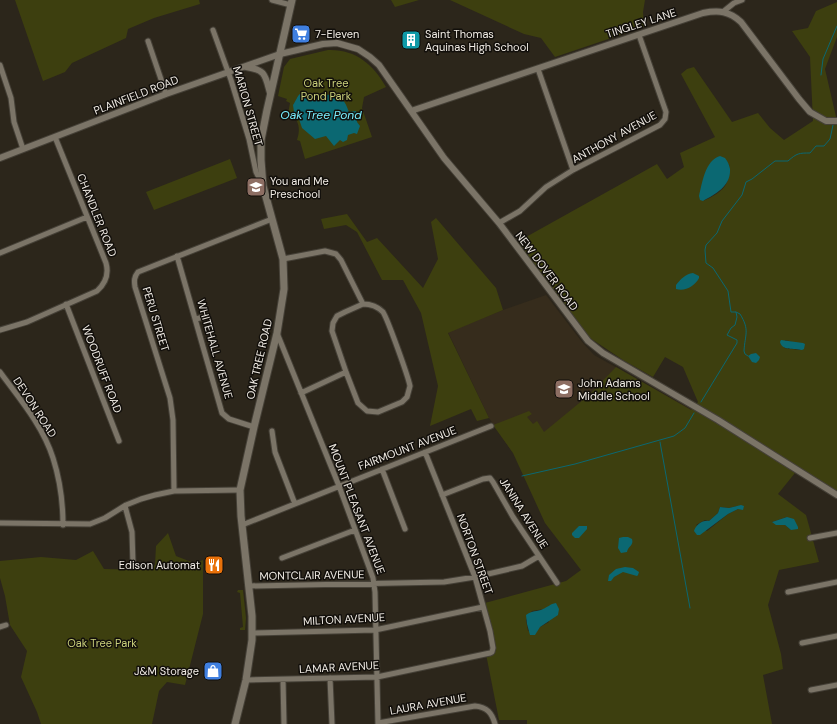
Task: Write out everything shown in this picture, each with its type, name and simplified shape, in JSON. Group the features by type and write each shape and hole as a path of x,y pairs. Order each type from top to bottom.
{"main road":[{"name":"OAK TREE ROAD","path":"235,724 251,655 252,633 240,490 254,427 278,333 284,289 282,259 264,186 261,160 261,140 270,93 292,2"}],"street":[{"path":"272,0 292,2"},
{"path":"742,0 734,3 724,11 733,15 740,22 791,90 810,112 826,121 837,121"},
{"name":"TINGLEY LANE","path":"411,111 703,13 724,11"},
{"name":"MARION STREET","path":"213,30 249,140 256,172 264,186"},
{"name":"ANTHONY AVENUE","path":"499,223 520,211 546,188 573,170 660,125 665,119 666,112 639,35"},
{"path":"148,41 166,94"},
{"name":"NEW DOVER ROAD","path":"280,54 327,44 341,44 366,54 379,65 444,158 499,223 580,332 596,348 718,420 837,495"},
{"name":"PLAINFIELD ROAD","path":"0,158 166,94 280,54"},
{"path":"0,65 9,90 14,122 23,149"},
{"path":"244,67 260,70 264,74 270,93"},
{"path":"538,69 573,170"},
{"name":"CHANDLER ROAD","path":"0,330 27,322 97,291 102,287 108,275 106,263 55,137"},
{"path":"0,253 87,217"},
{"name":"PERU STREET","path":"174,491 173,420 170,398 134,281 135,276 138,272 272,219"},
{"path":"282,259 325,250 336,254 341,260 363,304"},
{"name":"WHITEHALL AVENUE","path":"177,256 222,413 229,419 254,427"},
{"name":"WOODRUFF ROAD","path":"66,304 119,442"},
{"path":"363,304 370,304 376,307 385,317 409,382 409,394 405,400 378,412 367,411 358,403 333,335 333,323 340,314 363,304"},
{"path":"196,319 207,316"},
{"name":"MOUNT PLEASANT AVENUE","path":"278,333 356,530 374,584 378,723"},
{"name":"DEVON ROAD","path":"0,372 32,418 48,445 60,485 63,502 64,524"},
{"path":"301,392 346,372"},
{"name":"FAIRMOUNT AVENUE","path":"242,524 491,426"},
{"path":"272,431 275,452 295,504"},
{"name":"NORTON STREET","path":"425,452 475,577 483,607 493,648 492,652 479,655"},
{"path":"382,469 406,529"},
{"name":"JANINA AVENUE","path":"442,495 483,479 490,478 557,583"},
{"path":"0,523 90,524 105,518 125,506 141,499 174,491 240,490"},
{"path":"125,506 132,532 133,564"},
{"path":"282,558 356,530"},
{"path":"810,538 837,532"},
{"name":"MONTCLAIR AVENUE","path":"249,586 444,582 475,577 522,566 539,556"},
{"path":"788,592 837,582"},
{"name":"MILTON AVENUE","path":"252,633 375,630 483,607"},
{"path":"0,627 6,625"},
{"path":"802,643 837,636"},
{"name":"LAMAR AVENUE","path":"246,680 377,677 479,655"},
{"path":"330,678 332,724"},
{"path":"283,680 284,724"},
{"path":"811,690 837,685"},
{"name":"LAURA AVENUE","path":"378,723 475,706 483,708 491,713 495,724"}],"shaded area":[{"name":"John Adams Middle School","path":"546,295 582,342 594,355 692,410 513,453 489,418 448,332"}],"green space":[{"path":"15,0 199,0 200,4 154,18 128,29 126,38 72,63 65,72 43,81"},
{"path":"391,0 419,0 395,7"},
{"path":"450,0 645,0 643,12 644,27 555,57 541,38 524,34"},
{"path":"837,2 837,37 825,69 837,121 837,492 799,468 778,494 806,515 819,562 779,570 768,605 781,654 783,669 763,675 772,724 527,724 527,720 499,720 486,654 492,653 481,604 566,581 581,570 545,523 513,453 493,425 529,411 532,414 527,417 533,424 537,421 544,432 589,395 616,367 691,410 698,402 683,367 665,357 653,377 623,360 590,338 517,242 657,164 667,179 684,167 680,153 715,137 681,74 687,69 694,67 732,122 758,113 770,128 784,140 813,121 810,57 792,31 808,28 816,11","holes":["729,164 727,183 715,195 703,201","785,340 800,344 803,343 800,350 784,348","737,506 738,509 728,514 707,531 696,525 705,520 709,521 718,513 720,507 729,508","787,517 791,530 785,525 772,522","544,609 549,622 528,631 526,620 532,611"]},
{"name":"Oak Tree Pond Park","path":"328,50 338,50 355,55 375,71 386,87 364,97 362,108 372,137 305,159 300,141 297,140 299,130 297,121 292,115 288,114 290,103 286,101 287,99 278,96 284,67 290,59"},
{"path":"230,159 237,178 154,210 146,192"},
{"path":"347,214 367,242 377,238 423,288 438,259 431,222 436,218 496,288 503,310 448,333 489,418 477,421 471,409 430,426 438,386 421,313 403,280 382,280 357,232 346,225 324,229 321,219"},
{"name":"Oak Tree Park","path":"168,533 176,556 194,563 203,560 203,614 185,685 167,682 159,691 152,724 41,724 21,677 27,651 10,625 0,578 0,561 41,557 76,560 93,551 104,569 147,570 155,565 156,546"},
{"path":"238,590 243,590 246,618 245,630 240,630 240,628 243,627 240,593 237,592"}],"water":[{"name":"Oak Tree Pond","path":"301,93 309,95 335,95 343,99 349,112 356,111 357,122 360,126 357,134 354,133 348,135 347,140 343,142 340,140 334,146 326,136 315,139 302,128 298,116 294,112 293,105"},
{"path":"720,156 725,158 729,164 730,175 728,180 718,192 703,201 700,200 699,196 701,185 705,173 711,162"},
{"path":"693,273 699,276 695,284 683,290 676,289 676,285 681,279 688,274"},
{"path":"781,340 803,343 805,344 804,349 783,347 780,342"},
{"path":"756,353 760,357 756,363 752,362 748,356"},
{"path":"741,505 744,506 743,510 738,509 728,514 700,535 697,535 694,531 700,523 709,521 718,513 720,507 729,508"},
{"path":"787,517 794,519 798,529 791,530 785,525 776,525 772,522"},
{"path":"579,526 587,526 587,529 579,538 575,538 572,533"},
{"path":"623,537 632,539 632,545 628,548 627,552 621,553 618,548 619,538"},
{"path":"625,567 633,568 639,572 638,575 623,572 614,577 611,581 608,581 609,575 616,569"},
{"path":"556,603 559,609 558,615 540,627 535,635 530,635 526,615 530,612 541,610"}],"waterway":[{"path":"821,75 823,59 837,26"},
{"path":"701,402 737,343 737,340 727,335 731,328 735,325 737,317 736,312 731,312 728,291 713,268 706,263 706,245 717,233 722,221 742,195 746,182 775,161 788,161 798,154 810,153 816,146 824,146 830,139 833,125"},
{"path":"736,312 740,314 745,324 746,332 744,351 748,356"},
{"path":"522,476 575,464 674,436 685,428 694,413"},
{"path":"660,442 690,608"}],"place":[{"name":"7-Eleven","path":"301,34"},
{"name":"Saint Thomas Aquinas High School","path":"411,40"},
{"name":"You and Me Preschool","path":"256,187"},
{"name":"John Adams Middle School","path":"564,389"},
{"name":"Edison Automat","path":"214,565"},
{"name":"J&M Storage","path":"213,671"}]}
